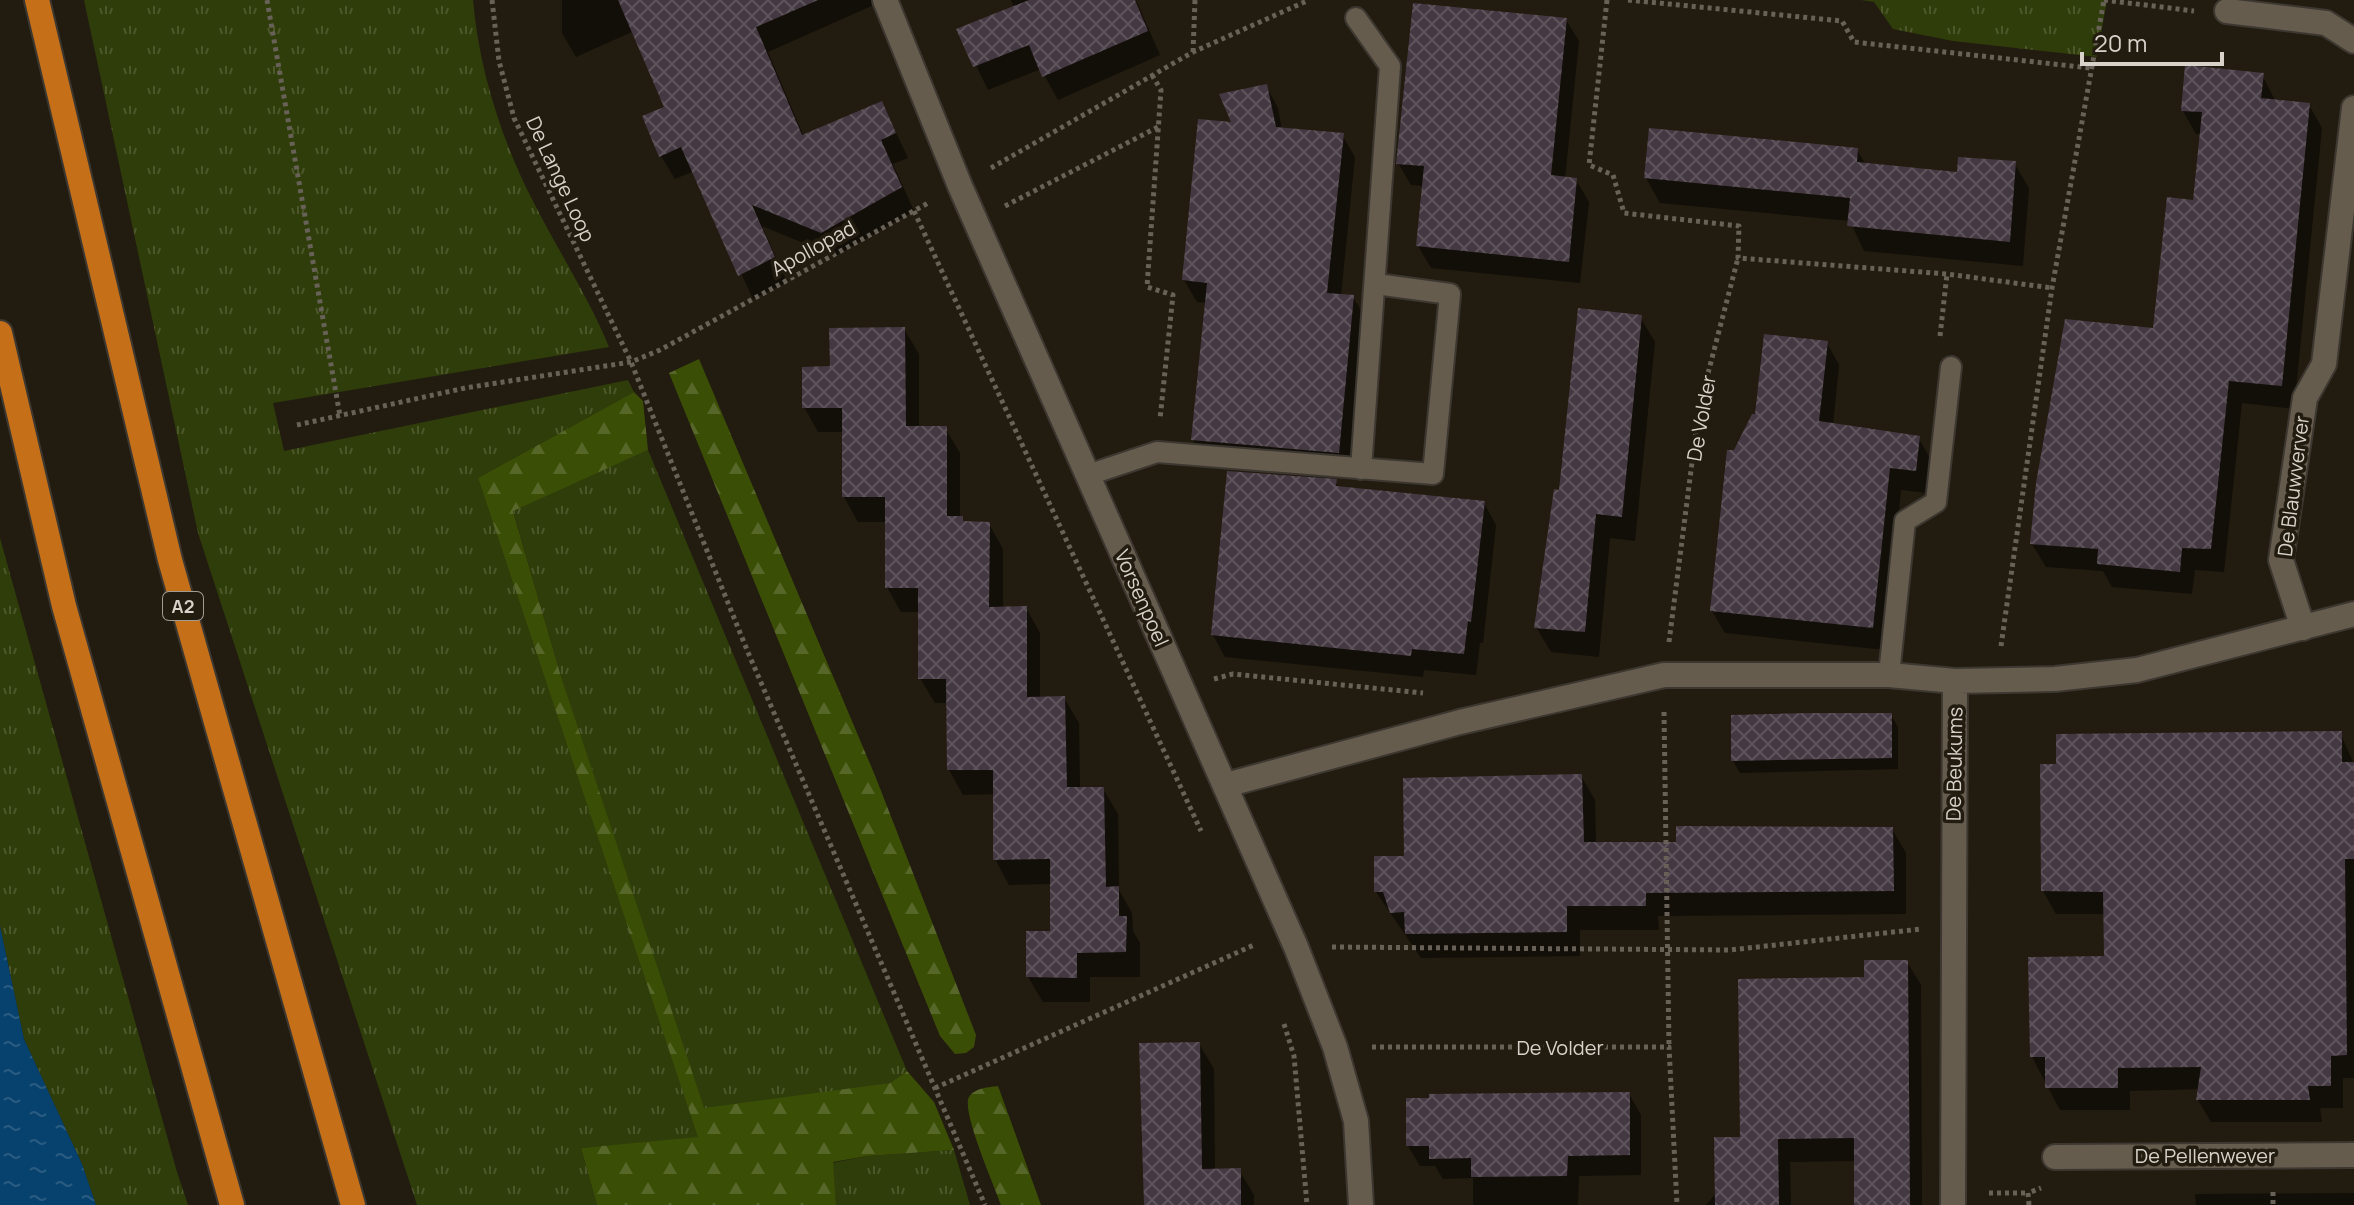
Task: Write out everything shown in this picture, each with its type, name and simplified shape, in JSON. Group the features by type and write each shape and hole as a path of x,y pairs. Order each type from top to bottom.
{"highway":[{"name":"A2","path":"37,0 170,560 353,1205"},
{"path":"0,333 64,606 232,1205"}],"street":[{"name":"Vorsenpoel","path":"885,0 960,186 1296,947 1335,1047 1356,1121 1361,1205"},
{"path":"2227,11 2326,23 2354,41"},
{"name":"De Blauwverver","path":"2303,628 2281,560 2305,398 2324,364 2354,108"},
{"name":"De Beukums","path":"1953,1205 1955,681 2055,679 2137,670 2354,614"},
{"path":"1226,785 1460,722 1664,675 1889,675 1955,681"},
{"name":"De Pellenwever","path":"2055,1157 2354,1155"}],"lane":[{"path":"1356,18 1390,66 1361,469"},
{"path":"1088,475 1157,452 1433,474 1450,294 1376,284"},
{"path":"1889,675 1905,521 1936,502 1951,367"}],"path":[{"path":"267,0 340,416"},
{"name":"De Lange Loop","path":"492,0 499,61 514,118 631,362 747,650 985,1205"},
{"path":"1193,52 1195,0"},
{"name":"Apollopad","path":"297,425 465,388 631,362 660,350 960,186 1193,52 1309,0"},
{"name":"De Volder","path":"1294,1056 1335,1047 1669,1047 1664,675 1699,408 1738,258 1739,226 1624,213 1613,175 1589,165 1607,0"},
{"path":"1628,0 1842,21 1854,42 2090,68"},
{"path":"1997,679 2052,288 2104,0 2207,12 2227,11"},
{"path":"1152,75 1161,90 1147,287 1173,295 1157,452"},
{"path":"930,246 1158,127"},
{"path":"914,211 1202,833"},
{"path":"1738,258 1947,274 2052,288"},
{"path":"1947,274 1939,335 1951,367"},
{"path":"1143,707 1181,687 1233,674 1428,693 1460,722"},
{"path":"1248,931 1260,956 1296,947 1730,950 1952,925"},
{"path":"935,1088 1254,945"},
{"path":"1280,1013 1294,1056 1307,1205"},
{"path":"1669,1047 1677,1205"}],"green space":[{"path":"84,0 473,0 481,53 502,131 523,181 609,347 273,403 284,451 628,380 634,392 478,478 699,1138 581,1148 597,1205 417,1205 198,533"},
{"path":"1861,0 2107,0 2097,57 1953,41 1893,29 1874,2"},
{"path":"699,359 876,778 976,1035 974,1047 966,1053 955,1054 940,1036 669,373"},
{"path":"634,392 643,401 648,450 513,511 560,673 704,1108 890,1083 907,1071 934,1102 954,1150 867,1156 833,1162 836,1205 597,1205 581,1148 698,1137 478,478"},
{"path":"648,450 907,1071 890,1083 717,1109 704,1109 700,1101 560,673 513,510"},
{"path":"0,538 188,1205 96,1205 82,1164 24,1039 0,926"},
{"path":"998,1086 1041,1205 1001,1205 980,1150 970,1117 969,1097 978,1090"},
{"path":"954,1150 970,1205 836,1205 832,1163 867,1156"}],"water":[{"path":"0,926 24,1039 82,1164 96,1205 0,1205"}],"building":[{"path":"618,0 818,0 756,27 802,135 882,101 896,133 881,140 902,187 821,233 752,205 775,257 738,276 681,147 659,157 642,116 664,107"},
{"path":"1029,0 1135,0 1148,31 1042,77 1029,45 973,67 956,29"},
{"path":"1413,3 1567,18 1551,175 1577,178 1569,262 1416,246 1424,166 1396,164"},
{"path":"2185,65 2264,73 2261,98 2310,103 2282,386 2229,381 2211,549 2182,548 2180,572 2097,564 2098,549 2030,544 2036,483 2065,319 2153,328 2167,197 2193,200 2202,112 2181,111"},
{"path":"1267,84 1276,127 1344,133 1327,293 1354,295 1339,453 1191,440 1207,283 1182,280 1198,119 1231,122 1219,94"},
{"path":"1649,128 1858,148 1857,162 1957,172 1958,157 2016,161 2010,242 1847,226 1850,198 1644,178"},
{"path":"1578,308 1642,315 1622,517 1596,514 1585,632 1534,628 1554,489 1559,490"},
{"path":"905,327 906,426 947,426 947,516 963,516 963,521 990,522 989,607 1027,606 1027,697 1065,696 1067,787 1104,787 1106,887 1119,886 1119,916 1127,916 1126,952 1077,953 1077,978 1026,977 1026,931 1050,931 1050,859 993,860 993,770 947,770 946,679 918,679 918,588 885,588 885,497 842,497 842,408 802,408 802,367 830,366 829,328"},
{"path":"1764,334 1828,341 1819,421 1920,436 1916,471 1890,468 1873,628 1710,611 1727,450 1734,450 1752,414 1755,414"},
{"path":"1227,471 1337,479 1336,486 1485,501 1471,622 1468,621 1464,654 1412,649 1411,656 1211,635"},
{"path":"1892,713 1892,758 1731,761 1731,715"},
{"path":"2342,731 2342,762 2354,762 2354,859 2345,859 2347,1055 2331,1056 2331,1086 2308,1086 2310,1100 2196,1100 2201,1067 2118,1068 2118,1088 2045,1088 2045,1057 2030,1057 2028,957 2104,956 2103,892 2041,891 2040,764 2056,764 2056,734"},
{"path":"1582,774 1584,842 1676,842 1676,826 1893,827 1894,891 1646,893 1646,906 1567,906 1567,932 1405,934 1404,912 1390,913 1383,892 1374,892 1374,856 1404,856 1403,778"},
{"path":"1864,960 1908,960 1910,1205 1854,1205 1854,1138 1778,1139 1779,1205 1715,1205 1714,1137 1740,1137 1738,979 1864,977"},
{"path":"1200,1042 1202,1169 1241,1168 1241,1205 1144,1205 1139,1043"},
{"path":"1630,1092 1630,1155 1568,1156 1567,1176 1471,1177 1471,1158 1429,1159 1429,1146 1406,1146 1406,1098 1429,1098 1429,1094"}]}
